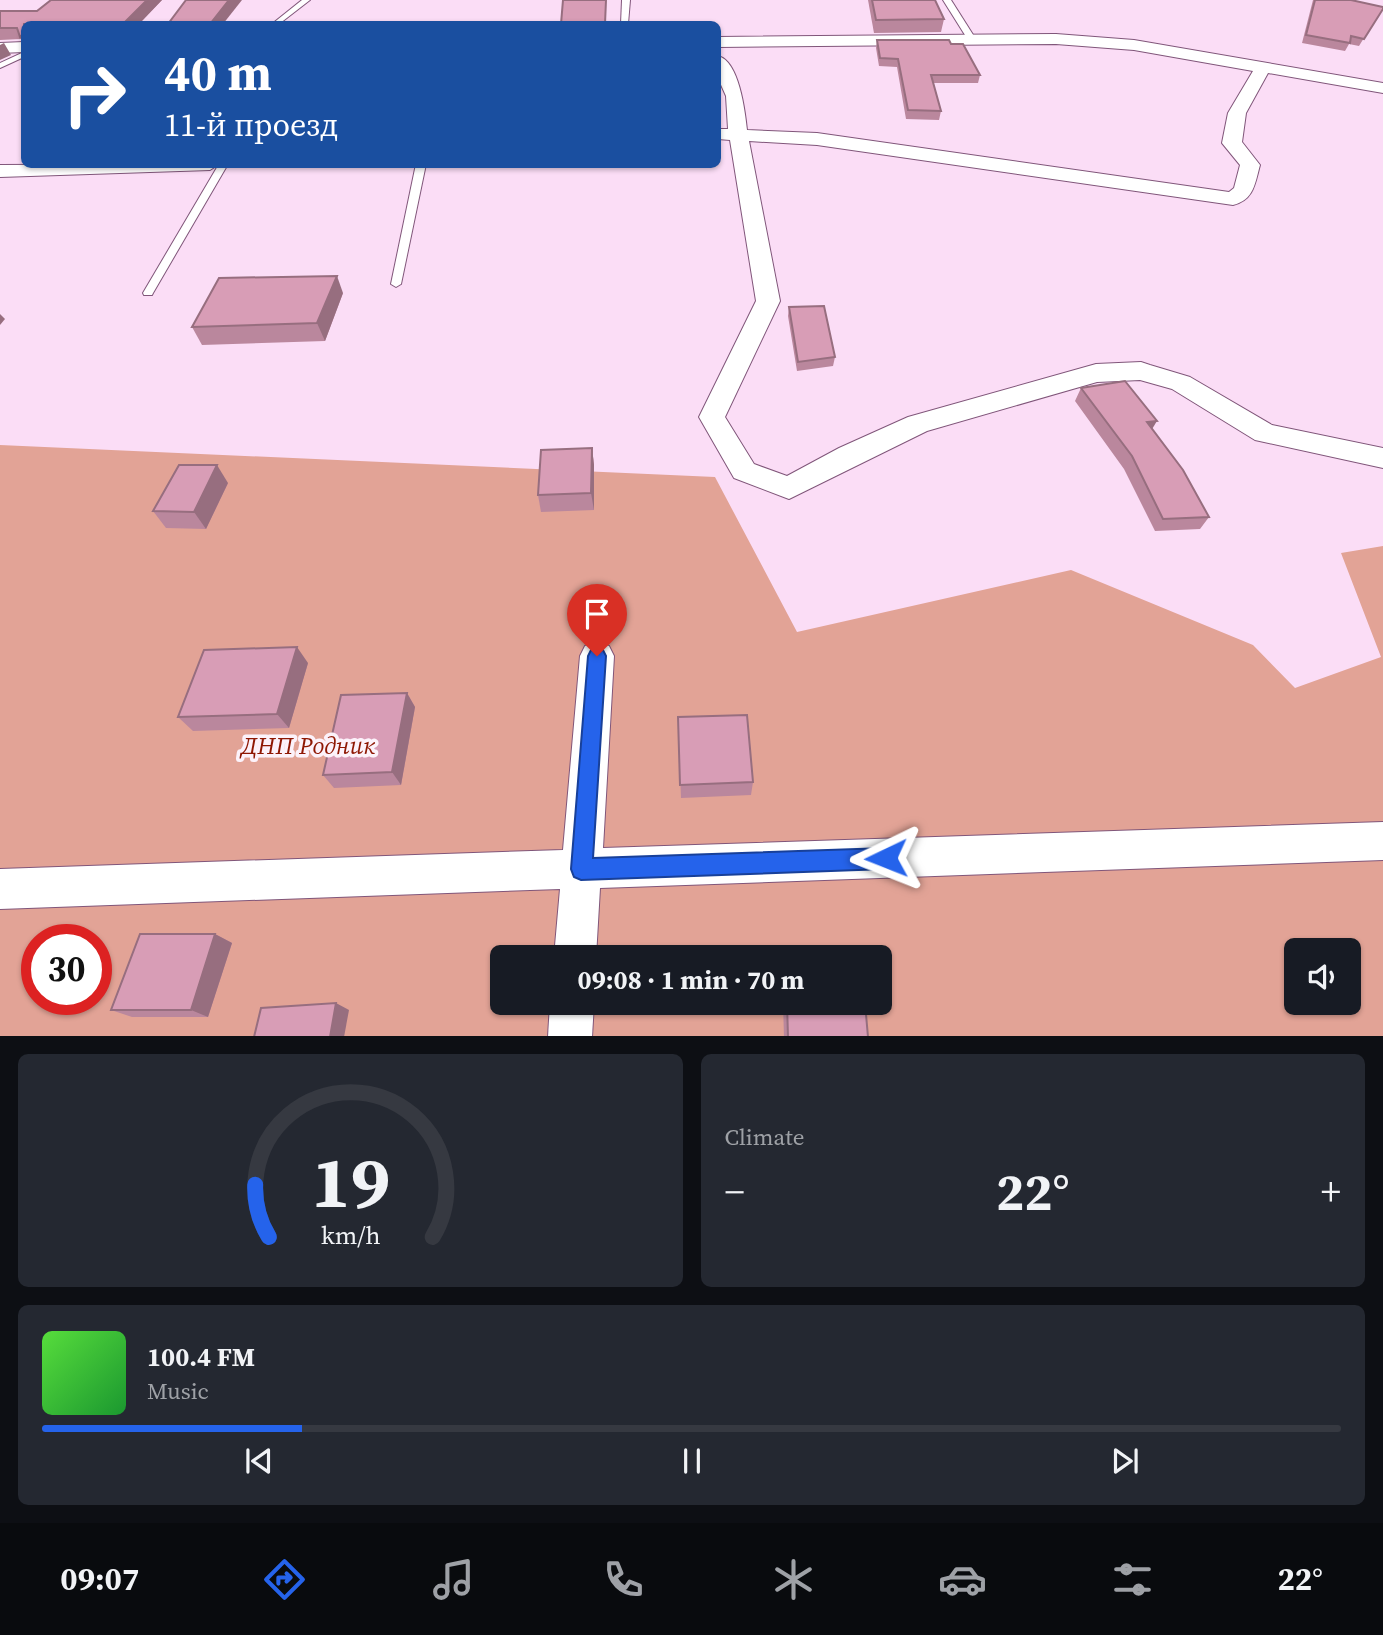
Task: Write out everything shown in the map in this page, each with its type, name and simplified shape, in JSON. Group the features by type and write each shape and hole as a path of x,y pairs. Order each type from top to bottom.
{"street":[{"path":"721,42 1056,39 1134,45 1383,88"},
{"path":"0,48 21,47"},
{"path":"721,67 735,96 728,133 768,301 712,417 744,471 789,488 849,455 918,424 1096,373 1141,371 1181,383 1265,433 1383,458"},
{"path":"728,133 817,139 1233,199 1243,191 1250,166 1232,143 1237,113 1263,67"},
{"path":"0,171 90,168"},
{"path":"576,945 597,656"},
{"path":"0,889 1383,841"},
{"path":"570,1036 571,1015"}],"lane":[{"path":"279,21 306,0"},
{"path":"625,21 626,0"},
{"path":"947,0 973,41"},
{"path":"0,66 21,56"},
{"path":"148,293 222,168"},
{"path":"396,284 420,168"}],"green space":[{"name":"ДНП Родник","path":"0,445 715,477 797,632 1071,570 1253,645 1295,688 1381,657 1341,553 1383,546 1383,1036 0,1036"}],"building":[{"path":"51,0 147,0 126,21 21,21 20,37 17,28 0,28 0,11 37,11"},
{"path":"186,0 229,0 212,21 170,21"},
{"path":"563,0 606,0 605,21 561,21"},
{"path":"872,0 935,0 944,19 876,20"},
{"path":"1315,0 1351,0 1383,9 1364,39 1351,36 1350,43 1306,35"},
{"path":"877,40 949,40 951,44 963,44 980,75 931,75 941,111 908,110 898,59 880,58"},
{"path":"337,276 317,323 192,327 219,278"},
{"path":"824,306 835,357 798,362 789,307"},
{"path":"1125,381 1157,421 1147,422 1183,470 1209,517 1163,519 1132,456 1081,388"},
{"path":"592,448 591,493 538,495 541,450"},
{"path":"179,465 217,465 194,512 153,511"},
{"path":"297,647 277,714 178,717 204,650"},
{"path":"407,693 392,772 323,775 341,695"},
{"path":"747,715 753,782 680,785 678,717"},
{"path":"140,934 215,934 191,1010 112,1010"},
{"path":"336,1003 330,1036 254,1036 261,1008"},
{"path":"787,1015 866,1015 868,1036 788,1036"}],"route":[{"path":"597,656 581,869 886,858"}]}
